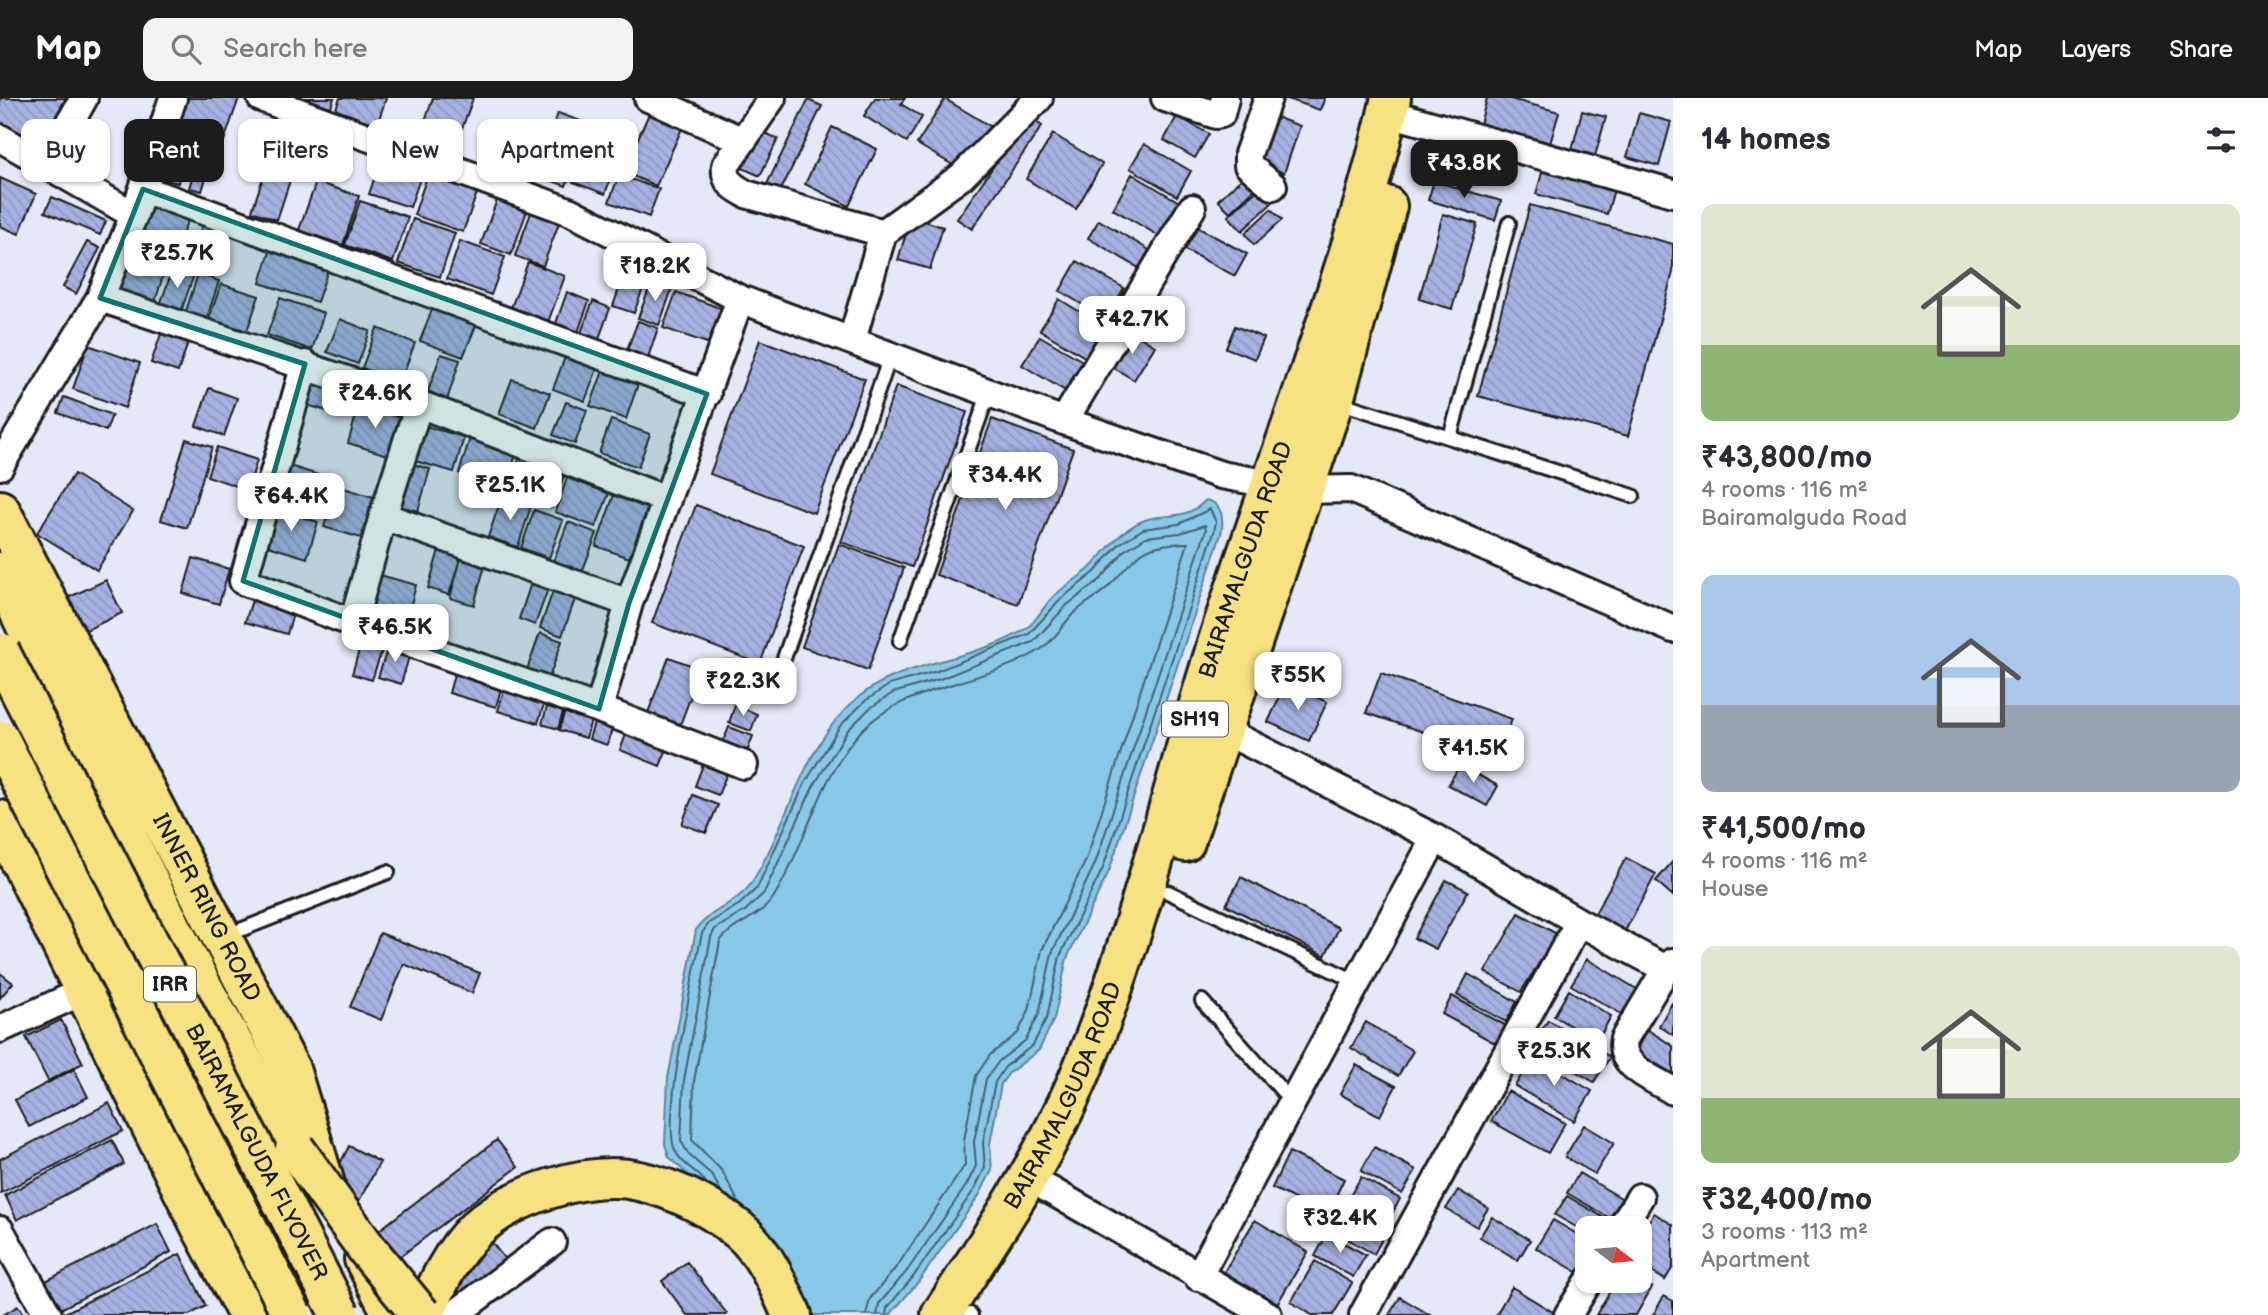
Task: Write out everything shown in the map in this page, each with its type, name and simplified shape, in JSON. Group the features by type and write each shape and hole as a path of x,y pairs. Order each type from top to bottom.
{"main road":[{"name":"BAIRAMALGUDA ROAD","path":"1286,488 1334,400 1386,213 1403,105"},
{"name":"BAIRAMALGUDA ROAD","path":"956,1315 1056,1126 1084,1065 1286,488 1314,359 1403,105"},
{"name":"INNER RING ROAD","path":"0,510 290,1069 320,1172 393,1315"},
{"path":"0,572 197,975 264,1098 335,1205 423,1315 442,1275 476,1229 525,1196 580,1181 638,1181 693,1199 740,1232 775,1277 792,1315"},
{"name":"BAIRAMALGUDA ROAD","path":"956,1315 1048,1189 1088,1099 1168,892 1223,730 1242,617"},
{"name":"BAIRAMALGUDA FLYOVER","path":"0,652 340,1315"},
{"name":"BAIRAMALGUDA FLYOVER","path":"0,740 292,1315"},
{"path":"0,820 201,1227 248,1315"},
{"path":"201,1227 320,1172"}],"street":[{"path":"72,119 84,98"},
{"path":"0,466 100,298 134,215 173,98"},
{"path":"261,98 571,212 740,299 1064,421 1221,475 1286,488 1351,489 1673,629"},
{"path":"648,98 741,140"},
{"path":"772,98 726,164 725,175 731,186 746,194 883,233"},
{"path":"852,340 883,233 962,176 1039,98"},
{"path":"1165,98 1216,115 1220,114 1225,98"},
{"path":"1263,99 1248,154 1248,164 1273,186"},
{"path":"1403,105 1673,193"},
{"path":"0,138 21,150"},
{"path":"76,182 134,215"},
{"path":"143,189 707,394"},
{"path":"1064,421 1192,208"},
{"path":"100,298 419,404 667,500"},
{"path":"598,709 629,603 740,299"},
{"path":"305,364 243,581 353,624 598,709 744,765"},
{"path":"353,624 383,516 419,404"},
{"path":"383,516 629,603"},
{"path":"1223,730 1435,838 1578,922 1667,979 1623,1038 1621,1047 1630,1064 1673,1091"},
{"path":"1198,1277 1435,838"},
{"path":"1363,1315 1578,922"},
{"path":"0,1029 84,991"},
{"path":"1048,1189 1268,1315"},
{"path":"1628,1216 1640,1197"},
{"path":"0,1230 48,1315"},
{"path":"454,1315 552,1242"},
{"path":"1568,1315 1582,1293"}],"lane":[{"path":"1450,437 1509,223"},
{"path":"728,668 765,674 782,664 891,354"},
{"path":"900,641 989,392"},
{"path":"1334,400 1633,496"},
{"path":"223,937 388,872"},
{"path":"1168,892 1357,982"},
{"path":"1202,1001 1292,1102"}],"highlighted area":[{"path":"143,189 707,394 629,603 599,709 243,581 305,364 100,298"}],"water":[{"path":"1206,500 1219,508 1221,534 1109,871 1067,958 1054,1019 1039,1050 1009,1073 1001,1084 990,1144 992,1170 980,1194 919,1281 890,1315 793,1315 700,1186 669,1157 665,1144 668,1078 696,930 746,890 752,882 810,760 840,715 860,696 898,675 1008,639 1034,622 1055,595 1088,570 1130,528 1147,519 1189,512"}],"building":[{"path":"0,98 66,98 54,119 21,119 21,138 0,126"},
{"path":"187,98 239,98 224,141 224,119 179,119"},
{"path":"303,98 334,98 331,107"},
{"path":"340,98 386,98 379,119 367,119 367,122 335,111"},
{"path":"433,98 473,98 463,126 463,119 426,119"},
{"path":"875,98 905,98 901,104 922,117 907,142 864,116"},
{"path":"1285,98 1325,98 1320,110"},
{"path":"1487,98 1507,98 1559,112 1548,151 1478,132"},
{"path":"945,99 990,126 963,171 917,144"},
{"path":"808,100 822,106 781,190 767,184"},
{"path":"651,109 684,124 656,186 638,178 638,138"},
{"path":"1582,111 1606,117 1595,156 1572,150"},
{"path":"558,113 575,119 556,119"},
{"path":"1639,113 1671,122 1659,166 1627,157"},
{"path":"1270,115 1300,126 1284,173 1253,162"},
{"path":"1028,116 1042,126 972,229 957,219"},
{"path":"1177,116 1209,134 1195,158 1164,140"},
{"path":"832,127 877,149 849,206 805,184"},
{"path":"757,129 778,139 760,176 738,166"},
{"path":"1053,134 1102,164 1076,209 1026,179"},
{"path":"1144,144 1191,171 1177,196 1130,168"},
{"path":"1438,150 1509,171 1506,183 1434,162"},
{"path":"1544,166 1615,186 1607,214 1536,194"},
{"path":"1132,174 1181,203 1161,237 1113,209"},
{"path":"1247,174 1258,186 1230,212 1218,200"},
{"path":"0,178 36,194 19,234 0,226"},
{"path":"1434,181 1501,201 1495,220 1428,200"},
{"path":"191,182 205,182 202,191 189,188"},
{"path":"261,182 289,182 277,220 252,211"},
{"path":"316,182 359,196 343,245 299,230"},
{"path":"373,182 419,182 410,207 369,194"},
{"path":"425,182 454,182 478,190 463,232 414,215"},
{"path":"573,182 609,182 605,194"},
{"path":"616,182 638,182 659,189 649,217 609,202"},
{"path":"1262,186 1275,200 1242,231 1228,216"},
{"path":"52,197 106,221 100,235 45,212"},
{"path":"498,197 528,208 511,255 481,244"},
{"path":"146,201 189,216 176,251 134,236"},
{"path":"360,201 408,217 393,262 345,245"},
{"path":"1530,205 1673,244 1673,272 1628,436 1478,396"},
{"path":"1271,209 1282,220 1254,245 1245,233"},
{"path":"532,210 560,220 543,266 515,256"},
{"path":"1443,214 1477,224 1452,309 1419,299"},
{"path":"911,217 943,227 930,269 898,260"},
{"path":"413,219 455,233 440,277 398,263"},
{"path":"1099,220 1149,250 1139,268 1088,238"},
{"path":"203,222 227,230 213,270 190,261"},
{"path":"1197,227 1247,254 1235,276 1185,250"},
{"path":"460,241 505,257 491,295 447,279"},
{"path":"87,242 100,248 76,294 63,287"},
{"path":"271,248 329,267 317,302 260,283"},
{"path":"125,249 167,262 154,306 111,293"},
{"path":"1077,261 1124,288 1106,319 1060,291"},
{"path":"528,262 565,276 548,322 511,308"},
{"path":"173,268 194,274 181,312 160,305"},
{"path":"626,269 647,277 634,313 613,306"},
{"path":"198,274 219,281 206,321 185,314"},
{"path":"652,281 672,289 659,325 638,318"},
{"path":"221,284 259,296 247,331 209,319"},
{"path":"567,292 589,301 577,335 555,326"},
{"path":"676,292 723,309 710,344 663,328"},
{"path":"280,298 324,313 312,350 267,335"},
{"path":"1059,299 1108,329 1090,360 1040,330"},
{"path":"1152,299 1171,311 1163,324 1144,312"},
{"path":"593,301 610,308 597,344 579,338"},
{"path":"433,307 477,323 463,357 420,341"},
{"path":"340,319 370,331 358,364 327,352"},
{"path":"638,321 658,328 646,363 625,355"},
{"path":"1235,326 1264,338 1255,359 1226,348"},
{"path":"163,328 190,337 178,372 151,363"},
{"path":"377,328 415,343 400,382 362,368"},
{"path":"1130,331 1155,346 1134,380 1109,365"},
{"path":"1040,336 1086,363 1069,393 1022,365"},
{"path":"760,340 865,379 814,513 710,474"},
{"path":"88,345 140,363 125,408 73,389"},
{"path":"441,354 460,360 447,400 427,394"},
{"path":"565,357 597,369 585,401 553,389"},
{"path":"603,371 638,384 626,419 590,406"},
{"path":"311,378 351,390 343,416 304,404"},
{"path":"512,379 550,393 537,428 499,414"},
{"path":"896,386 967,412 912,567 841,542"},
{"path":"209,388 237,398 224,436 196,426"},
{"path":"64,397 112,415 106,431 58,413"},
{"path":"566,402 587,410 575,444 553,435"},
{"path":"359,405 402,418 391,456 348,443"},
{"path":"992,419 1073,449 1018,604 936,575"},
{"path":"611,420 650,434 638,467 599,453"},
{"path":"418,424 464,437 454,472 408,459"},
{"path":"470,438 516,454 505,488 459,473"},
{"path":"186,439 212,447 187,528 161,520"},
{"path":"217,447 257,460 248,490 207,476"},
{"path":"520,457 565,473 552,508 507,492"},
{"path":"408,463 430,469 418,511 396,505"},
{"path":"286,465 331,479 320,516 275,503"},
{"path":"74,474 133,511 97,570 37,533"},
{"path":"567,478 609,493 596,527 555,512"},
{"path":"337,486 380,499 368,540 324,527"},
{"path":"614,495 648,507 629,558 596,546"},
{"path":"502,496 531,506 518,547 488,537"},
{"path":"696,505 804,546 760,664 652,623"},
{"path":"275,509 318,522 307,558 265,545"},
{"path":"534,510 563,520 549,558 521,548"},
{"path":"568,522 597,533 581,575 552,565"},
{"path":"441,543 463,549 449,595 428,588"},
{"path":"839,544 904,568 868,670 802,647"},
{"path":"463,551 487,558 474,605 450,598"},
{"path":"193,558 229,569 219,604 183,593"},
{"path":"380,575 416,585 407,620 370,610"},
{"path":"106,580 122,613 78,634 63,600"},
{"path":"532,580 549,586 535,625 519,619"},
{"path":"554,588 576,596 562,636 540,628"},
{"path":"254,594 295,607 287,634 245,622"},
{"path":"540,633 562,641 548,681 526,673"},
{"path":"363,637 384,644 372,680 352,674"},
{"path":"389,644 411,650 401,684 378,677"},
{"path":"669,657 701,669 680,725 648,713"},
{"path":"455,671 502,685 496,707 449,693"},
{"path":"1381,673 1512,719 1498,757 1366,713"},
{"path":"1286,683 1327,702 1309,741 1268,722"},
{"path":"505,686 546,698 538,723 498,711"},
{"path":"549,700 565,705 558,729 542,724"},
{"path":"567,705 593,713 586,738 559,730"},
{"path":"735,705 757,714 751,731 729,723"},
{"path":"596,717 614,723 607,745 589,739"},
{"path":"629,727 669,744 660,766 620,750"},
{"path":"729,727 753,736 745,757 721,747"},
{"path":"704,762 728,771 718,795 695,786"},
{"path":"1460,765 1498,786 1487,806 1448,785"},
{"path":"693,795 718,805 706,833 682,824"},
{"path":"1626,858 1656,874 1625,931 1594,915"},
{"path":"1673,861 1673,896 1656,881"},
{"path":"1241,877 1339,928 1325,956 1226,905"},
{"path":"1446,880 1468,891 1436,949 1414,938"},
{"path":"1519,913 1557,934 1521,992 1485,972"},
{"path":"380,933 480,973 472,993 404,964 381,1020 350,1007"},
{"path":"1587,959 1645,994 1630,1019 1571,985"},
{"path":"0,973 13,983 0,998"},
{"path":"1468,974 1517,1002 1506,1022 1457,995"},
{"path":"1569,990 1611,1016 1597,1042 1554,1016"},
{"path":"1452,996 1510,1028 1500,1046 1442,1014"},
{"path":"1673,1004 1673,1035 1659,1026"},
{"path":"61,1020 83,1063 48,1081 26,1037"},
{"path":"1548,1020 1610,1057 1594,1082 1532,1046"},
{"path":"1366,1022 1413,1051 1398,1076 1351,1048"},
{"path":"1648,1030 1673,1046 1673,1080 1632,1056"},
{"path":"1533,1056 1592,1091 1574,1121 1515,1086"},
{"path":"1356,1065 1396,1086 1380,1116 1340,1094"},
{"path":"74,1069 88,1097 29,1127 15,1100"},
{"path":"1508,1091 1565,1123 1548,1153 1491,1121"},
{"path":"109,1103 123,1131 1,1193 0,1159"},
{"path":"1584,1125 1614,1143 1595,1174 1565,1157"},
{"path":"112,1140 124,1164 17,1220 5,1195"},
{"path":"497,1140 518,1167 385,1268 365,1241"},
{"path":"349,1146 380,1162 359,1201 329,1185"},
{"path":"1374,1147 1416,1170 1402,1194 1361,1171"},
{"path":"1289,1152 1344,1179 1327,1215 1272,1188"},
{"path":"1579,1173 1626,1201 1618,1216 1606,1216 1567,1193"},
{"path":"1361,1177 1400,1199 1387,1223 1347,1201"},
{"path":"1458,1190 1488,1208 1477,1227 1446,1209"},
{"path":"1567,1196 1601,1216 1575,1216 1575,1226 1555,1215"},
{"path":"1341,1204 1387,1230 1374,1254 1328,1228"},
{"path":"1654,1213 1673,1225 1673,1267 1665,1280 1652,1272"},
{"path":"1492,1217 1530,1240 1518,1260 1480,1237"},
{"path":"1255,1220 1308,1252 1277,1304 1224,1272"},
{"path":"1553,1220 1575,1233 1575,1271 1536,1248"},
{"path":"157,1224 171,1252 57,1311 42,1283"},
{"path":"483,1231 510,1266 446,1315 394,1299"},
{"path":"1327,1234 1366,1255 1353,1277 1315,1256"},
{"path":"180,1254 206,1306 189,1315 61,1315"},
{"path":"1315,1261 1352,1283 1333,1315 1312,1315 1291,1302"},
{"path":"687,1262 727,1314 687,1315 662,1281"},
{"path":"1512,1287 1556,1314 1496,1315"},
{"path":"1609,1293 1649,1293 1636,1315 1596,1315"},
{"path":"1664,1296 1673,1301 1673,1315 1653,1315"},
{"path":"1400,1297 1430,1315 1389,1315"},
{"path":"18,1306 24,1315 3,1315"}]}
